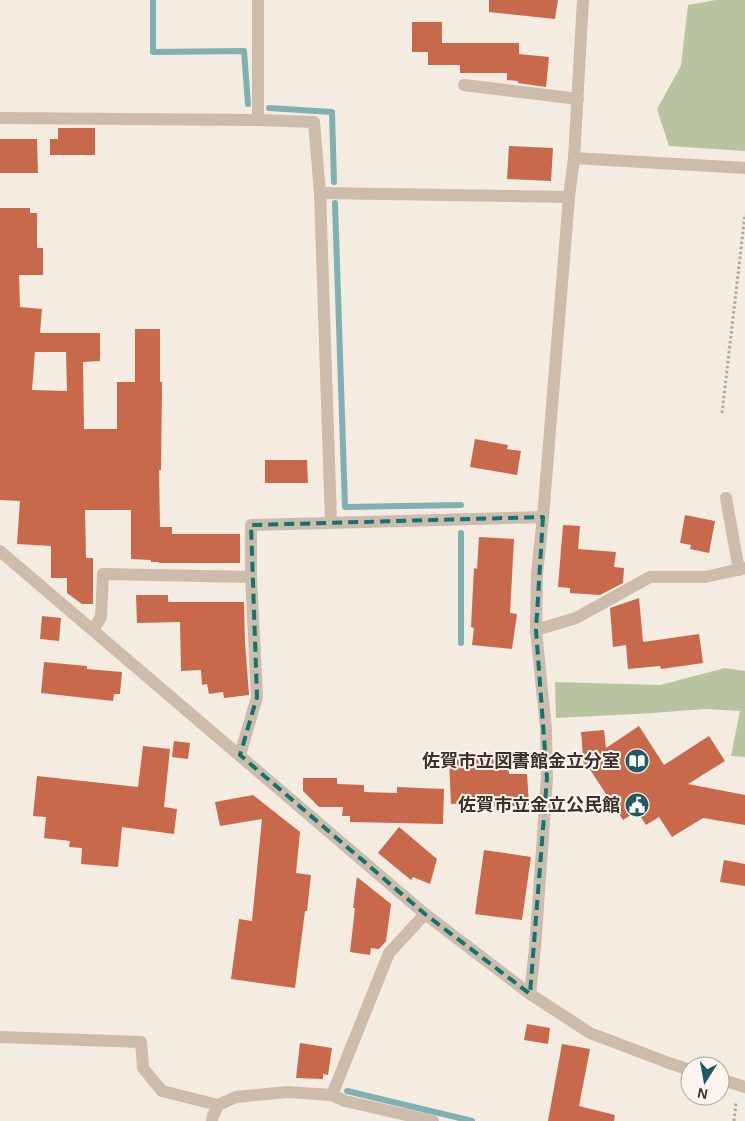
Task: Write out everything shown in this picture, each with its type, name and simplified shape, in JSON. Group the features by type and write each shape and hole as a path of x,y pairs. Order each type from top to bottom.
{"street":[{"path":"258,0 258,120"},
{"path":"530,994 536,948 547,778 546,729 536,630 537,574 569,197 574,158 583,0"},
{"path":"464,85 578,99"},
{"path":"0,118 314,122 320,193 331,522"},
{"path":"574,158 745,168"},
{"path":"320,193 569,197"},
{"path":"536,630 576,618 650,577 705,577 742,569 726,498"},
{"path":"240,755 257,697 251,577 251,525 543,517"},
{"path":"0,551 425,914 530,994 590,1033 680,1067"},
{"path":"93,630 100,617 104,574 251,577"},
{"path":"332,1095 389,954 425,914"},
{"path":"0,1037 140,1042 143,1068 162,1091 218,1105 236,1097 287,1092 332,1095 345,1101 433,1121"},
{"path":"730,1082 745,1087"},
{"path":"212,1121 218,1105"}],"path":[{"path":"722,413 745,214"}],"highlighted area":[{"path":"543,517 536,630 547,778 530,994 425,914 240,755 257,697 251,525"}],"green space":[{"path":"716,0 745,0 745,151 669,146 657,109 681,66 688,5"},
{"path":"725,668 745,671 745,757 731,756 740,711 705,709 556,718 555,682 660,685"}],"building":[{"path":"489,0 558,0 555,19 489,12"},
{"path":"412,22 442,22 442,43 519,43 519,54 549,57 546,87 507,80 507,73 460,73 460,65 428,65 428,52 412,52"},
{"path":"58,128 95,128 95,155 50,155 50,139 58,139"},
{"path":"0,139 37,139 38,173 0,173"},
{"path":"509,146 553,148 551,181 507,179"},
{"path":"0,208 30,208 30,213 37,213 37,248 43,248 43,275 19,275 20,307 42,309 40,333 100,333 100,361 83,362 84,429 117,429 117,382 135,382 135,329 160,329 160,382 162,382 161,470 159,470 160,527 172,527 172,534 240,534 240,563 159,563 151,562 151,560 131,559 131,510 85,510 86,558 93,558 93,604 82,604 67,593 67,578 51,578 51,546 17,544 20,501 0,500","holes":["35,352 66,352 67,391 32,390"]},
{"path":"475,439 508,445 507,449 521,451 517,475 470,467"},
{"path":"265,460 307,460 308,483 265,483"},
{"path":"685,515 715,521 709,553 690,549 691,545 680,543"},
{"path":"563,525 580,526 578,549 616,552 614,567 624,568 623,583 600,595 570,593 570,588 558,587"},
{"path":"479,537 514,539 510,613 517,614 512,649 472,645 474,628 471,627 474,568 477,569"},
{"path":"136,595 168,595 168,602 244,602 249,695 224,698 223,692 209,694 207,684 202,685 201,670 181,671 180,622 137,623"},
{"path":"639,598 643,642 699,634 703,663 661,669 660,666 628,669 626,645 613,647 610,608"},
{"path":"42,616 61,618 59,641 40,639"},
{"path":"44,662 87,666 87,669 122,672 120,694 114,694 113,701 41,693"},
{"path":"639,726 664,765 709,736 725,761 688,784 745,795 745,825 703,818 672,837 659,817 646,825 637,811 623,820 589,768 584,768 581,732 604,730 606,748"},
{"path":"174,741 190,743 188,759 172,757"},
{"path":"143,746 170,749 164,807 177,809 174,834 122,827 118,867 81,864 82,848 69,847 70,841 44,838 46,817 33,816 37,776 138,787"},
{"path":"508,759 509,774 527,774 529,805 494,807 494,802 451,804 449,760"},
{"path":"303,778 337,778 337,784 364,785 364,792 397,793 397,787 444,789 443,824 350,822 350,816 342,816 343,807 319,807 303,791"},
{"path":"253,795 300,832 296,873 311,875 295,988 231,979 239,919 252,921 262,819 220,826 215,802"},
{"path":"399,827 437,859 430,884 413,877 411,880 378,853"},
{"path":"484,850 531,857 522,920 475,914"},
{"path":"724,860 745,864 745,886 720,882"},
{"path":"357,877 391,904 386,941 379,949 371,948 370,955 350,952"},
{"path":"527,1024 550,1028 548,1044 524,1040"},
{"path":"300,1043 332,1048 328,1075 323,1074 323,1079 296,1078"},
{"path":"562,1044 590,1049 579,1106 615,1115 614,1121 548,1121"}],"waterway":[{"path":"153,0 153,52 244,51 248,104"},
{"path":"269,108 332,112 334,182"},
{"path":"335,203 345,507 461,505"},
{"path":"461,533 461,643"},
{"path":"347,1091 472,1121"}],"place":[{"name":"佐賀市立図書館金立分室","path":"637,761"},
{"name":"佐賀市立金立公民館","path":"637,805"}]}
